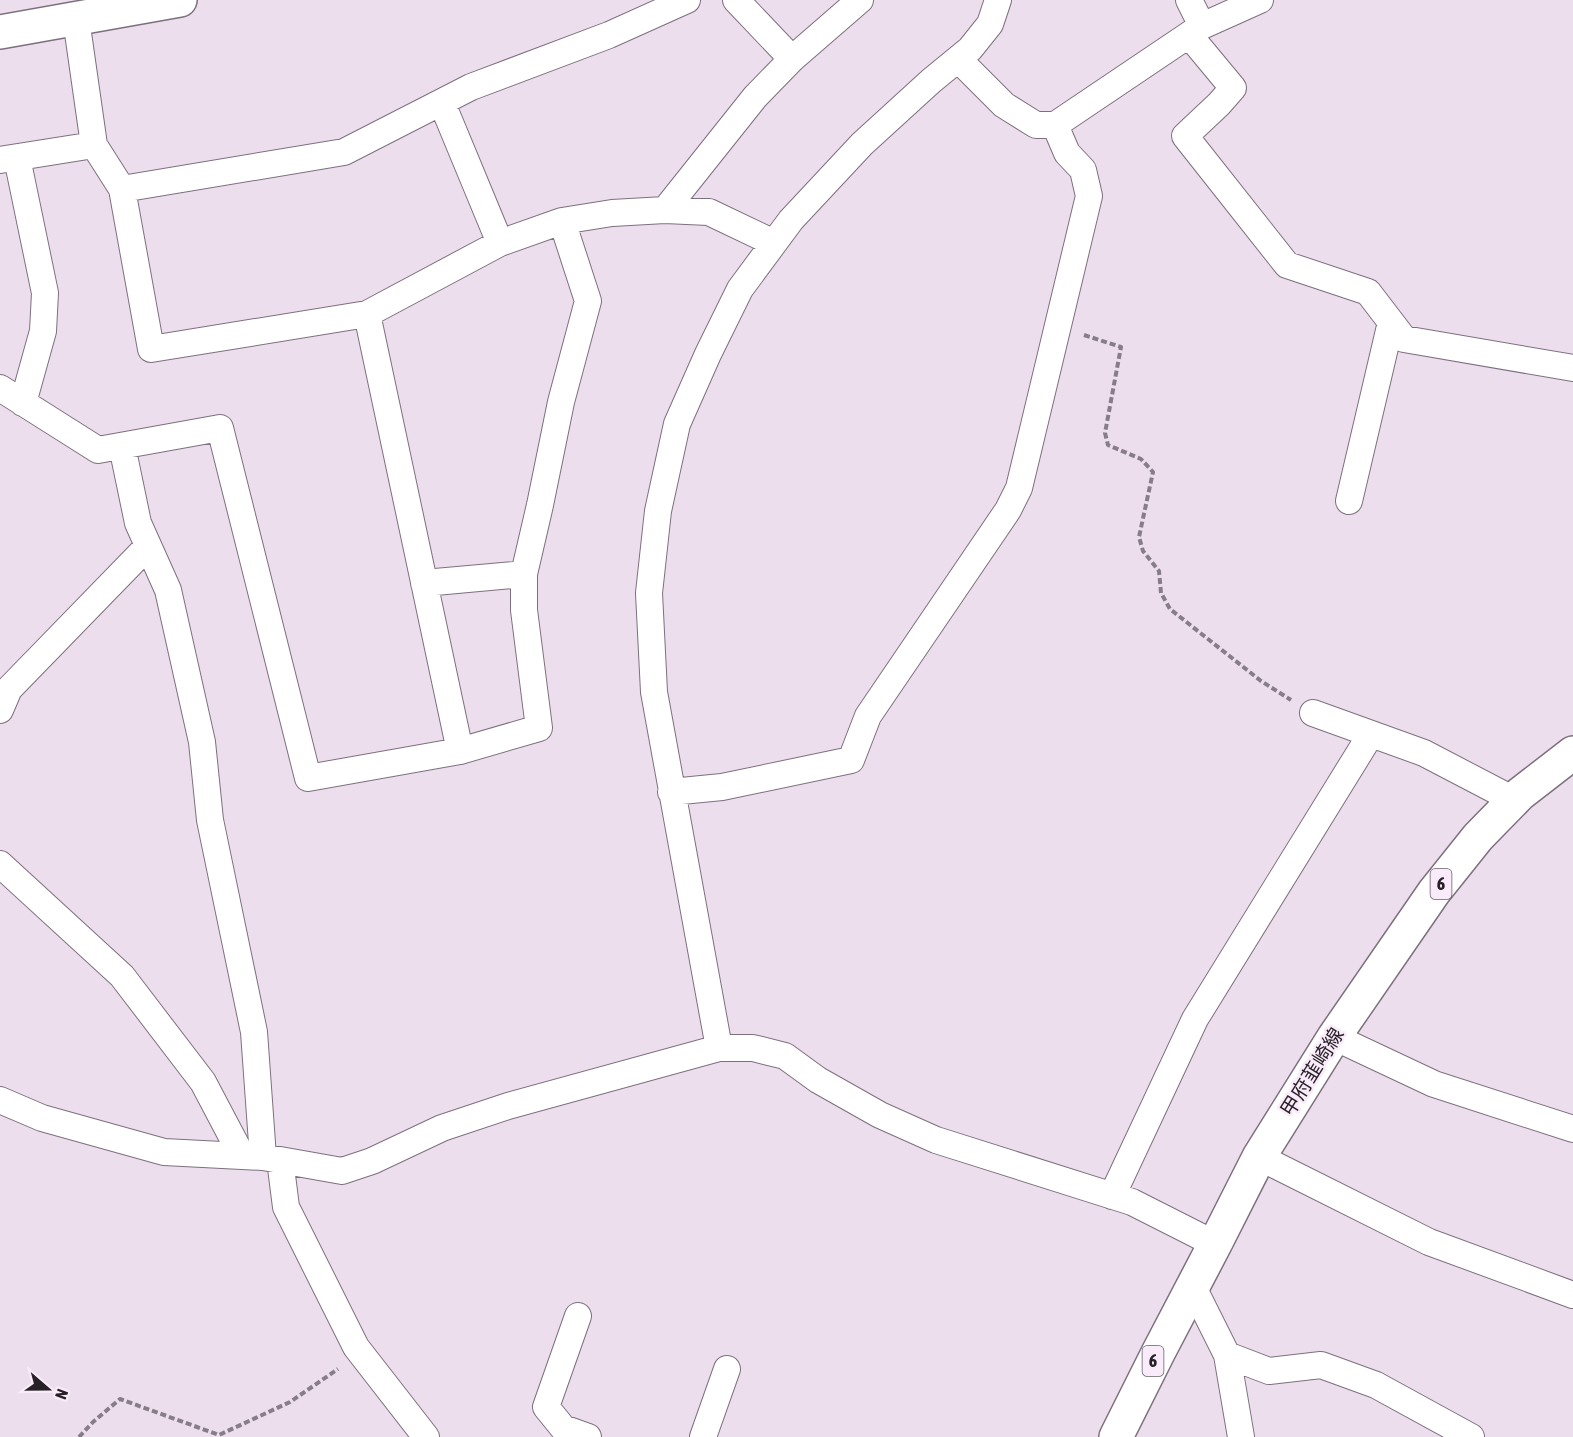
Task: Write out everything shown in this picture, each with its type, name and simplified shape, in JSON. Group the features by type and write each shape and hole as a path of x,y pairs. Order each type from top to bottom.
{"main road":[{"path":"0,32 180,0"},
{"name":"甲府韮崎線","path":"1116,1437 1259,1157 1334,1037 1434,892 1478,837 1514,800 1573,753"}],"street":[{"path":"122,189 344,152 471,87 609,35 687,0"},
{"path":"736,0 792,59"},
{"path":"665,210 755,97 792,59 860,0"},
{"path":"719,1048 654,692 649,593 658,511 677,424 740,288 791,220 862,144 970,49 990,24 998,0"},
{"path":"1189,0 1196,31 1233,88 1185,136 1287,265 1368,292 1404,339 1573,368"},
{"path":"958,59 1004,105 1036,125 1055,124 1196,31 1260,0"},
{"path":"76,19 94,145 122,189 151,349 367,314 500,243 562,222 612,213 665,210 709,212 774,243"},
{"path":"442,103 500,243"},
{"path":"671,792 722,787 851,760 868,716 1008,510 1018,488 1089,196 1083,170 1067,153 1055,124"},
{"path":"24,403 43,331 45,293 8,159 94,145"},
{"path":"0,388 98,450 220,428 308,778 460,751 539,728 524,610 524,574 561,402 588,301 562,222"},
{"path":"367,314 460,751"},
{"path":"1349,501 1391,322"},
{"path":"122,446 138,524 168,590 202,742 210,820 254,1032 262,1158"},
{"path":"0,710 9,689 148,546"},
{"path":"424,583 524,574"},
{"path":"1313,713 1424,753 1514,800"},
{"path":"1112,1196 1195,1019 1371,734"},
{"path":"0,864 122,976 262,1158 356,1347 426,1437"},
{"path":"1334,1037 1434,1084 1573,1129"},
{"path":"0,1100 42,1118 164,1152 262,1158 342,1171 372,1161 441,1128 508,1106 719,1048 753,1048 785,1056 818,1080 880,1115 936,1140 1132,1202 1215,1244"},
{"path":"1259,1157 1429,1242 1573,1295"},
{"path":"1193,1287 1227,1354 1241,1437"},
{"path":"578,1316 546,1407 563,1428 588,1437"},
{"path":"1227,1354 1269,1371 1322,1365 1376,1385 1472,1437"},
{"path":"703,1437 727,1369"}],"path":[{"path":"1057,327 1121,347 1105,433 1108,445 1141,459 1153,472 1139,537 1143,551 1159,571 1161,593 1170,609 1261,681 1313,713"},
{"path":"79,1437 120,1399 219,1435 291,1402 361,1354"}]}
